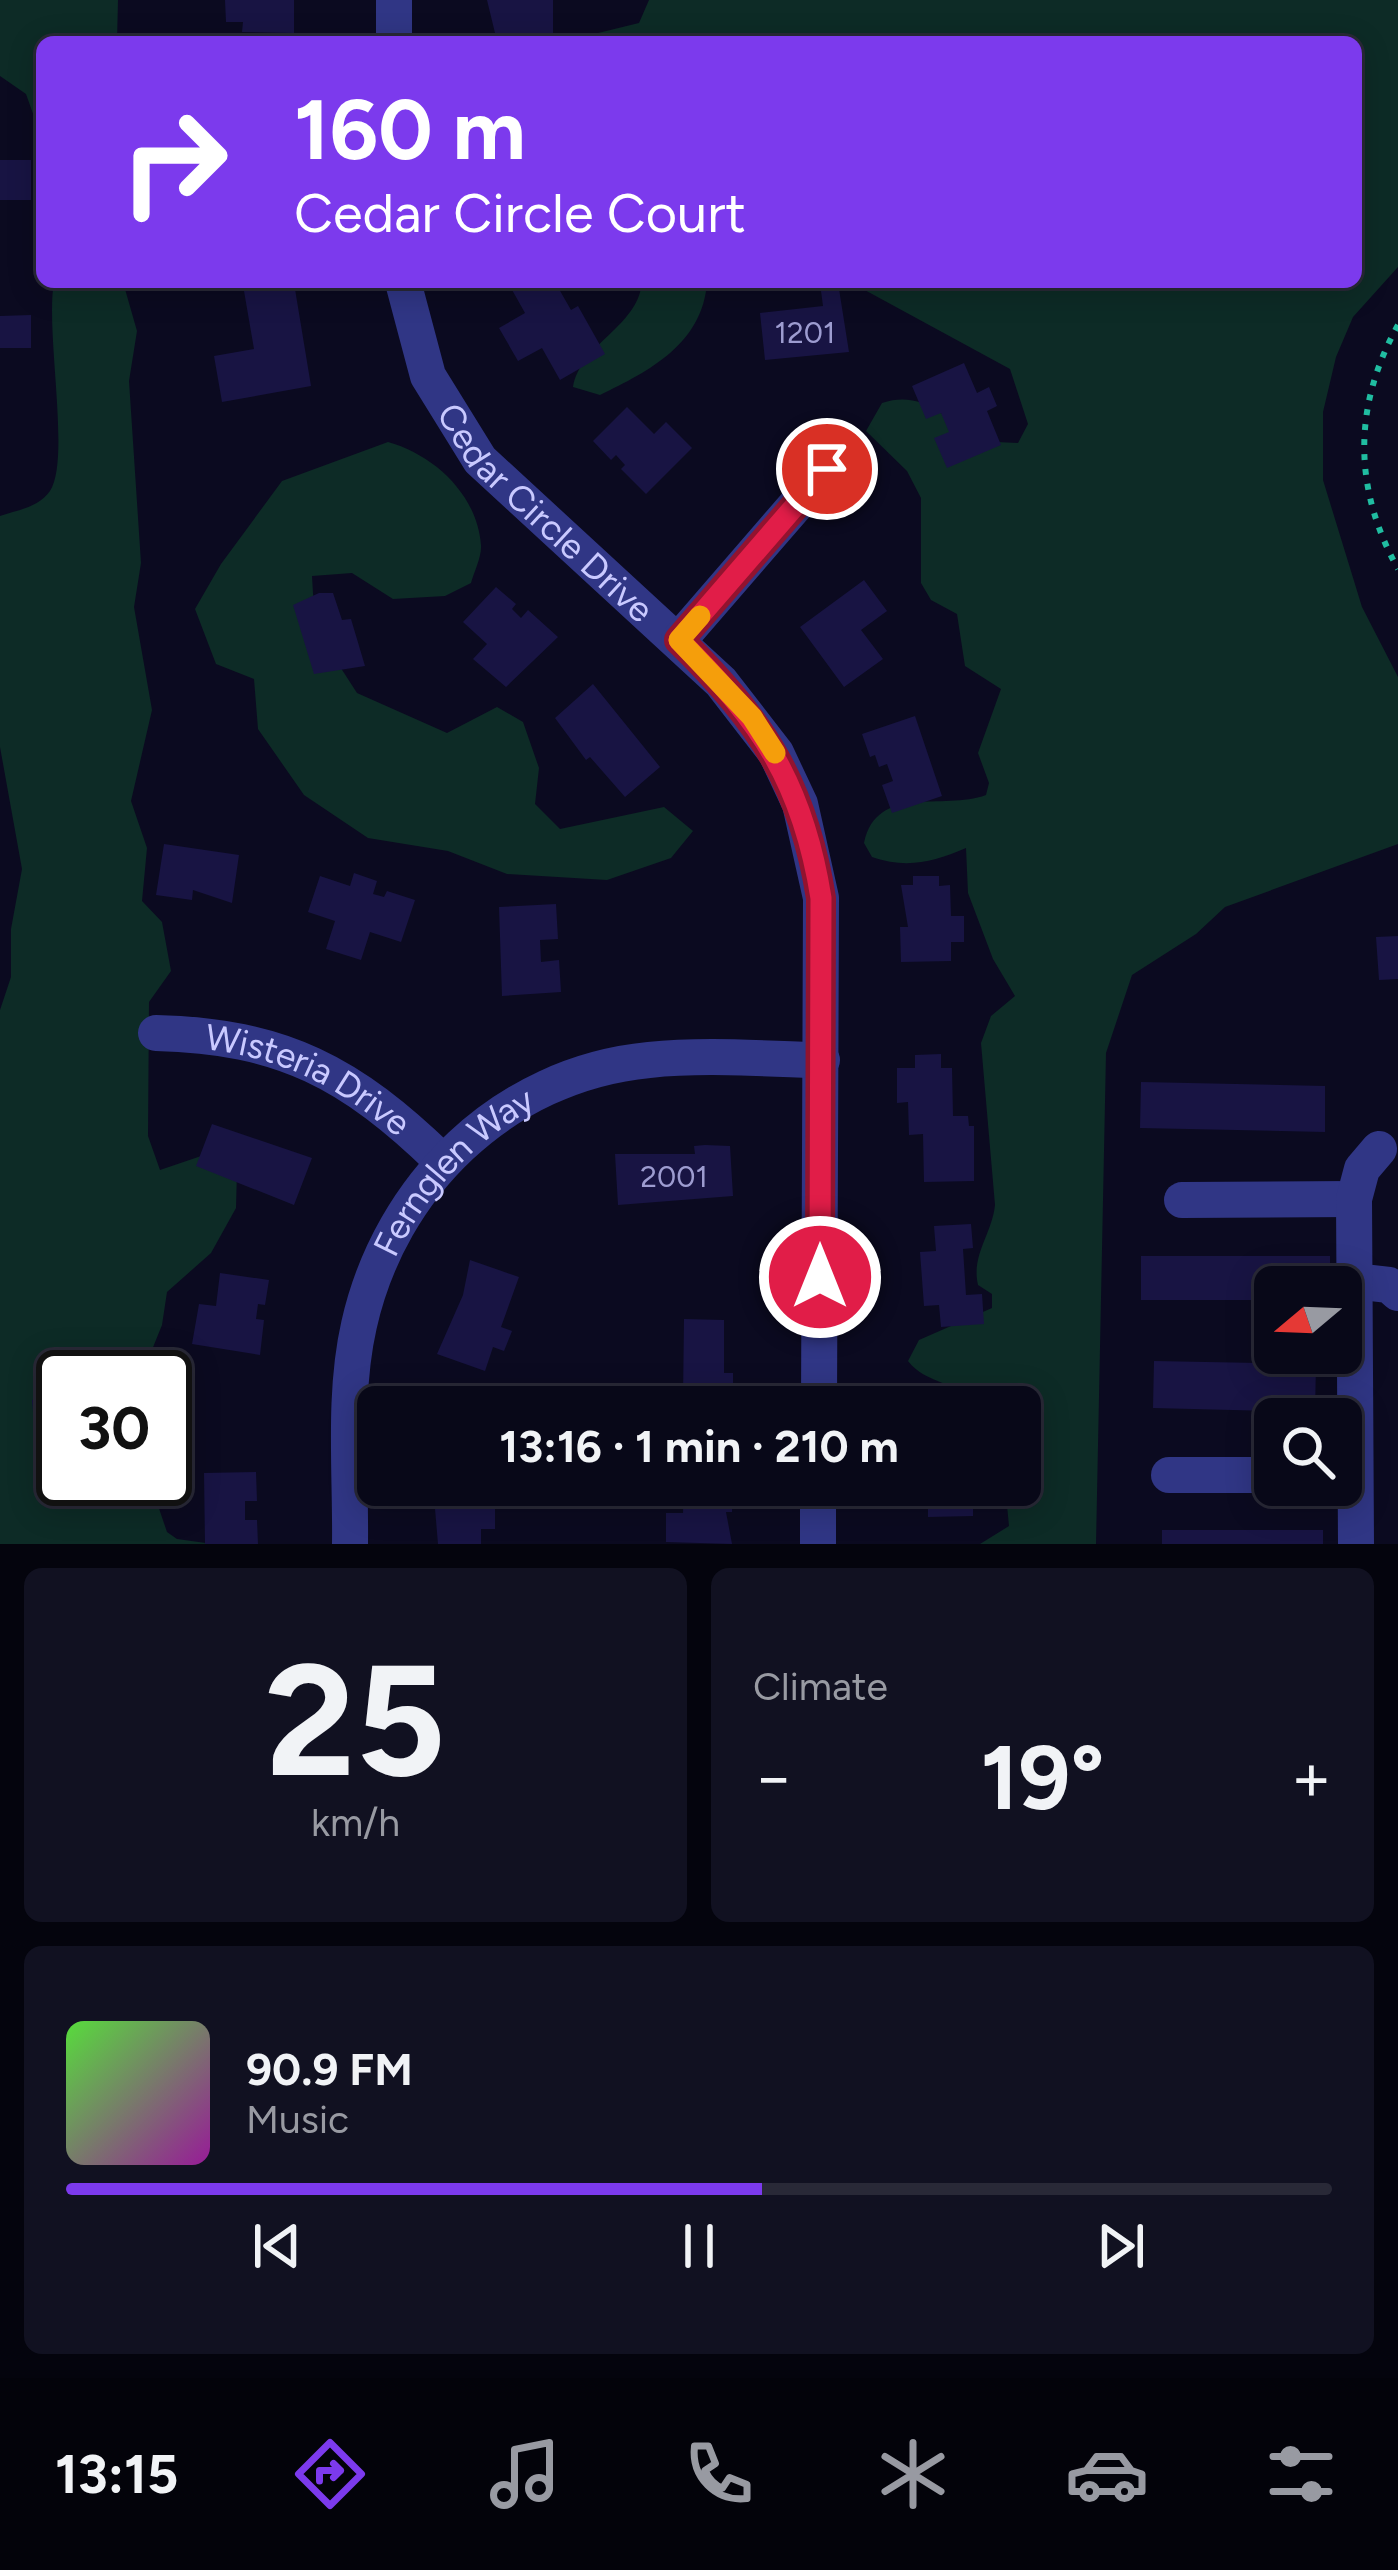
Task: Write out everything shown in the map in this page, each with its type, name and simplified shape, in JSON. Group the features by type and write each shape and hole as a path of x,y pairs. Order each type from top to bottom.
{"street":[{"path":"394,0 394,36"},
{"name":"Cedar Circle Drive","path":"405,288 428,376 469,445 679,640 752,717 800,804 821,898 819,1386"},
{"path":"679,640 827,469"},
{"name":"Wisteria Drive","path":"156,1033 236,1037 319,1065 376,1101 441,1160"},
{"name":"Fernglen Way","path":"350,1544 358,1328 391,1236 441,1160 482,1126 536,1095 600,1068 699,1057 822,1060"},
{"path":"1354,1266 1354,1198 1362,1169 1379,1148"},
{"path":"1182,1200 1354,1198"},
{"path":"1362,1282 1389,1285 1398,1293"},
{"path":"1169,1475 1254,1475"},
{"path":"818,1506 818,1544"},
{"path":"1352,1506 1356,1544"}],"path":[{"path":"1398,325 1379,358 1364,416 1362,469 1377,530 1398,568"}],"green space":[{"path":"0,0 118,0 117,36 36,36 36,122 26,94 0,76"},
{"path":"649,0 1398,0 1398,267 1353,317 1336,357 1323,412 1323,480 1362,607 1398,677 1398,844 1225,907 1196,934 1132,975 1106,1053 1096,1544 980,1544 1009,1526 1007,1506 1041,1506 1041,1386 949,1386 908,1361 919,1340 992,1308 992,1294 978,1285 977,1274 995,1205 981,1043 991,1016 1015,996 993,959 968,893 966,848 931,860 897,863 872,857 864,843 871,824 882,812 897,806 986,795 989,783 978,753 1001,689 965,666 957,614 931,600 921,583 921,498 907,471 866,431 882,403 896,400 932,408 974,441 1018,443 1028,424 1010,369 861,288 1362,288 1362,36 594,34 639,23"},
{"path":"53,288 125,288 137,331 129,381 141,563 134,607 152,710 131,801 147,848 142,901 162,922 171,971 149,1002 148,1136 160,1170 210,1153 237,1170 236,1208 211,1253 167,1292 152,1350 36,1350 36,1506 158,1506 167,1532 177,1539 213,1544 0,1544 0,1010 11,977 11,929 22,869 0,747 0,516 40,501 56,475"},
{"path":"640,288 706,288 696,322 655,365 600,395 573,387 587,358 638,298"},
{"path":"388,442 421,456 450,479 471,509 481,549 471,583 445,596 393,599 352,573 312,576 315,628 357,693 447,733 497,707 523,722 539,768 535,804 560,829 664,807 693,831 671,858 607,880 507,874 448,851 368,838 304,795 258,729 254,679 216,664 195,609 221,564 282,481"}],"building":[{"path":"225,0 294,0 294,33 242,32 243,22 226,22"},
{"path":"487,0 553,0 553,36 488,36 495,33"},
{"path":"0,160 31,160 31,200 0,200"},
{"path":"295,288 311,386 222,402 214,356 254,349 244,291"},
{"path":"511,288 558,288 571,310 578,306 605,354 560,380 542,348 518,361 499,328 525,313"},
{"path":"839,289 849,352 765,360 760,313 823,306 821,291"},
{"path":"31,315 31,348 0,348 0,316"},
{"path":"964,363 977,393 989,387 997,406 987,411 1001,445 947,468 934,438 949,432 941,413 926,419 912,386"},
{"path":"627,407 654,434 666,422 692,448 646,494 621,469 625,465 616,455 611,460 593,441"},
{"path":"864,580 887,611 861,630 883,659 844,687 800,627"},
{"path":"496,587 516,604 512,609 521,618 528,610 558,637 506,687 473,659 487,644 463,622"},
{"path":"319,593 333,593 342,620 351,619 365,666 314,674 293,605"},
{"path":"593,684 660,767 625,797 590,757 586,760 555,718"},
{"path":"915,716 942,796 892,813 882,785 893,781 887,764 879,767 875,755 870,757 862,734"},
{"path":"164,844 239,855 232,903 193,890 192,900 156,895"},
{"path":"354,873 377,881 373,894 384,897 387,891 415,900 401,942 370,932 361,960 326,949 335,921 308,912 320,876 350,886"},
{"path":"913,876 939,876 939,886 950,885 951,916 964,916 964,942 951,942 951,961 901,962 900,927 908,927 901,885 913,885"},
{"path":"556,904 558,939 540,940 541,962 559,960 561,992 502,996 499,907"},
{"path":"1398,936 1398,979 1379,980 1376,937"},
{"path":"941,1054 941,1068 952,1068 953,1116 968,1116 969,1126 974,1126 974,1181 924,1182 923,1134 909,1135 908,1102 897,1103 897,1068 915,1068 915,1055"},
{"path":"1141,1082 1325,1086 1325,1132 1140,1128"},
{"path":"212,1124 312,1158 294,1205 196,1166"},
{"path":"694,1146 730,1146 733,1196 618,1205 615,1154 695,1154"},
{"path":"971,1224 973,1248 963,1249 966,1295 982,1294 984,1324 941,1327 939,1305 924,1306 920,1252 936,1251 934,1226"},
{"path":"1141,1256 1330,1256 1330,1266 1254,1266 1254,1300 1141,1300"},
{"path":"470,1260 519,1277 501,1327 512,1331 504,1351 493,1347 485,1371 437,1354 463,1295"},
{"path":"220,1273 269,1280 265,1305 258,1304 256,1319 264,1320 260,1355 192,1344 199,1304 216,1306"},
{"path":"684,1319 724,1320 724,1373 733,1373 733,1386 683,1386"},
{"path":"1154,1361 1254,1363 1254,1374 1316,1374 1315,1398 1254,1398 1254,1410 1153,1408"},
{"path":"256,1472 257,1501 245,1501 245,1520 257,1520 258,1544 205,1544 204,1473"},
{"path":"435,1506 495,1506 495,1529 481,1529 481,1544 438,1544"},
{"path":"683,1506 732,1506 732,1512 726,1512 732,1544 666,1542 666,1513 683,1513"},
{"path":"928,1506 973,1506 973,1516 928,1517"},
{"path":"1162,1530 1323,1530 1323,1544 1162,1544"}],"slow traffic":[{"path":"700,616 679,640 752,717 775,753"}],"route":[{"path":"820,1277 821,898 813,849 800,804 776,753 752,717 679,640 827,469"}]}
